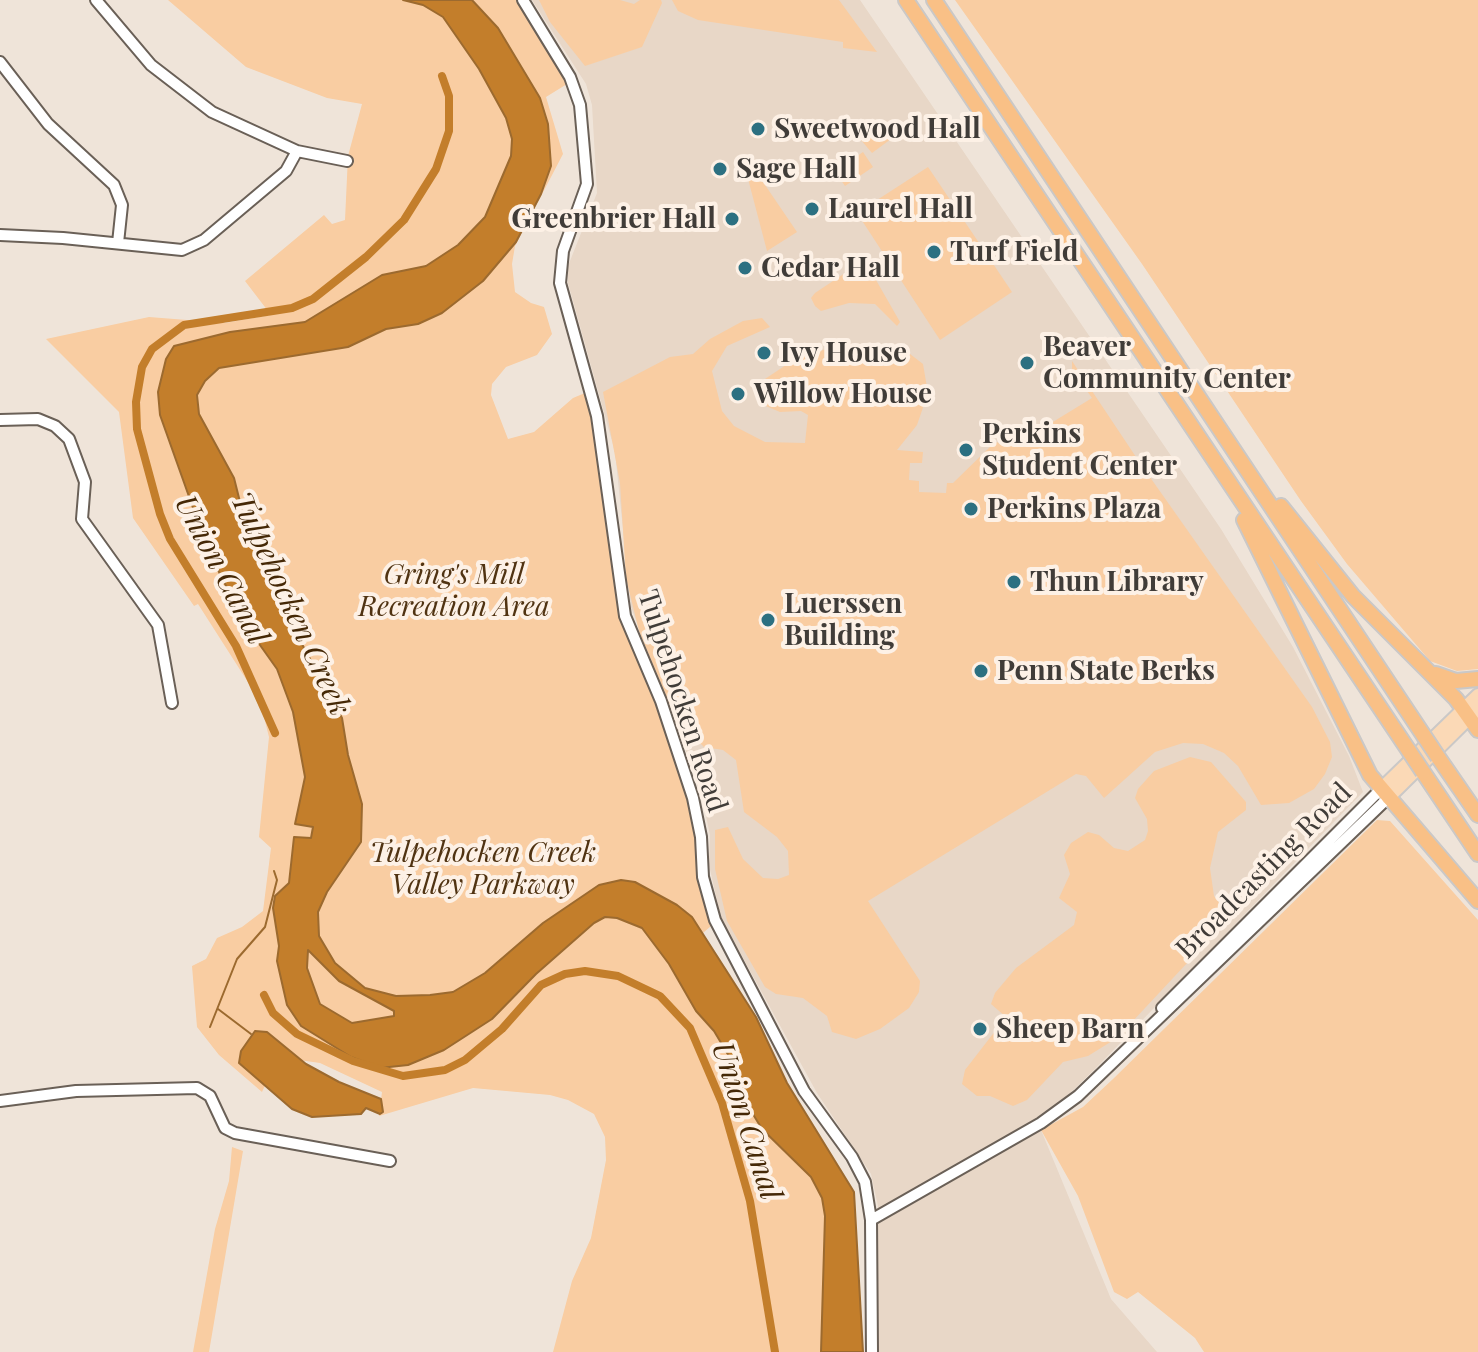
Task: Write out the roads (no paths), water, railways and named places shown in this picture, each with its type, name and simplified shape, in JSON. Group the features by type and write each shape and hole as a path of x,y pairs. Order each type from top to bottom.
{"highway":[{"path":"906,0 1478,854"},
{"path":"934,0 1478,815"},
{"path":"1194,391 1346,587 1472,716"},
{"path":"1202,442 1259,548 1370,775 1478,901"},
{"path":"1422,666 1450,680 1478,679"}],"main road":[{"name":"Broadcasting Road","path":"1385,793 1472,716 1478,695"}],"street":[{"path":"96,0 139,53 189,96 240,127 297,151 347,161"},
{"name":"Tulpehocken Road","path":"523,0 570,77 583,119 587,184 563,251 560,283 597,416 625,616 661,701 693,798 701,837 703,877 715,920 804,1091 859,1169 869,1197 872,1352"},
{"path":"0,62 48,124 114,185 122,205 118,243"},
{"path":"0,235 118,243 173,251 193,246 286,171 297,151"},
{"path":"0,420 38,419 55,426 69,439 85,482 82,519 158,625 172,703"},
{"name":"Broadcasting Road","path":"871,1220 1041,1123 1089,1085 1209,958 1385,793"},
{"path":"0,1101 76,1091 197,1088 210,1096 225,1128 235,1133 390,1161"}],"water":[{"path":"403,0 472,0 498,28 540,98 548,124 551,166 541,194 516,242 483,281 442,313 418,324 386,329 348,347 219,368 205,381 197,395 199,414 234,478 245,522 256,538 283,609 342,718 348,755 362,804 361,842 327,892 318,912 319,936 335,963 365,988 396,996 430,995 453,992 485,973 543,923 599,885 621,880 635,882 677,905 692,917 756,1017 787,1083 854,1192 863,1352 821,1352 825,1216 822,1198 811,1177 762,1129 748,1106 736,1068 714,1031 696,1011 669,964 642,928 617,918 605,917 594,923 536,974 492,1019 444,1050 408,1065 380,1068 351,1057 301,1026 287,1005 277,961 279,946 273,908 275,896 289,883 294,837 311,838 313,827 295,824 305,777 293,712 277,669 245,624 208,550 160,415 158,392 166,359 174,346 230,332 305,322 382,275 426,266 458,245 485,217 511,156 512,139 506,118 479,69 443,17 423,5","holes":["308,950 339,981 394,1011 394,1016 352,1023 320,1004 307,968"]},
{"path":"255,1031 267,1032 306,1064 339,1082 381,1099 383,1112 380,1114 366,1108 361,1114 312,1117 292,1109 239,1063 241,1051"}],"waterway":[{"name":"Union Canal","path":"275,733 236,646 170,539 160,514 137,429 136,402 142,367 152,349 184,325 292,308 313,299 366,257 404,220 436,169 449,131 449,96 442,76"},
{"path":"210,1027 237,959 265,927 277,880 274,871"},
{"name":"Union Canal","path":"264,995 273,1013 297,1034 353,1061 403,1076 445,1070 465,1060 502,1029 541,985 565,974 585,971 618,976 660,996 690,1028 722,1103 750,1201 775,1352"},
{"path":"218,1009 251,1034"}],"place":[{"name":"Sweetwood Hall","path":"758,129"},
{"name":"Sage Hall","path":"720,169"},
{"name":"Laurel Hall","path":"812,209"},
{"name":"Greenbrier Hall","path":"732,219"},
{"name":"Turf Field","path":"934,252"},
{"name":"Cedar Hall","path":"745,268"},
{"name":"Ivy House","path":"764,353"},
{"name":"Beaver Community Center","path":"1027,363"},
{"name":"Willow House","path":"738,394"},
{"name":"Perkins Student Center","path":"966,450"},
{"name":"Perkins Plaza","path":"971,509"},
{"name":"Thun Library","path":"1014,582"},
{"name":"Luerssen Building","path":"768,620"},
{"name":"Penn State Berks","path":"981,671"},
{"name":"Sheep Barn","path":"980,1029"}],"park label":[{"name":"Gring's Mill Recreation Area","path":"454,591"},
{"name":"Tulpehocken Creek Valley Parkway","path":"483,869"}],"water label":[{"name":"Tulpehocken Creek","path":"290,604"}]}
